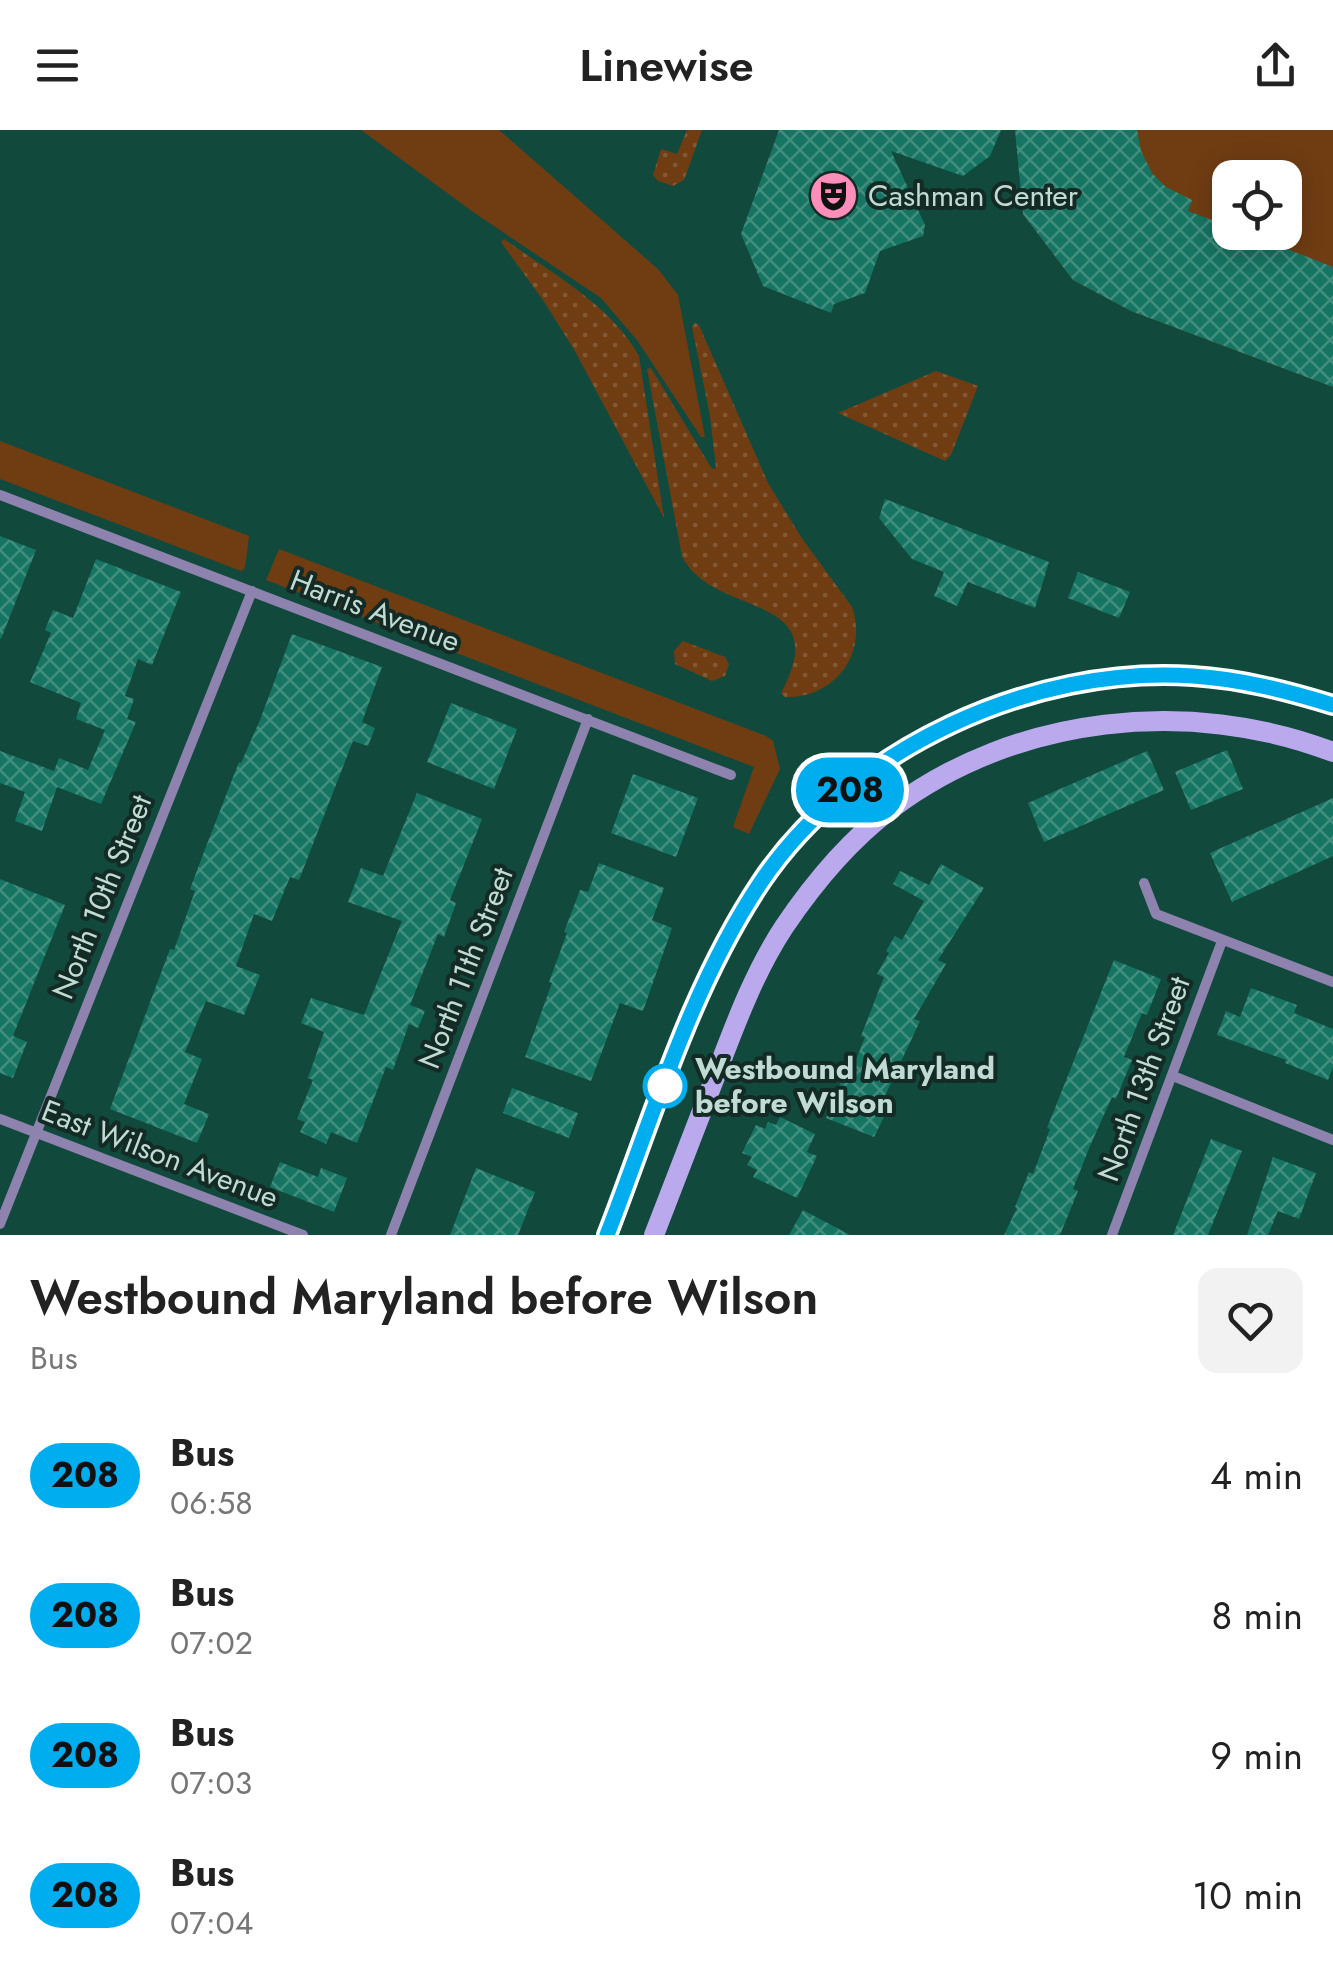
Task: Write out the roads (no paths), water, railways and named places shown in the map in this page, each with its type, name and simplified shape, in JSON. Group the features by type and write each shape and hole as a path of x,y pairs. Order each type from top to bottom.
{"main road":[{"path":"608,1235 714,963 762,880 811,824 870,772 928,736 986,709 1054,687 1128,677 1191,676 1265,685 1333,705"},
{"path":"654,1235 756,974 784,927 832,864 891,809 954,770 1040,736 1119,721 1196,720 1265,731 1333,752"}],"street":[{"name":"Harris Avenue","path":"0,495 732,775"},
{"name":"North 10th Street","path":"0,1224 252,590"},
{"name":"North 11th Street","path":"391,1235 588,719"},
{"path":"1144,883 1156,914 1333,982"},
{"name":"North 13th Street","path":"1112,1235 1222,940"},
{"path":"1173,1076 1333,1140"},
{"name":"East Wilson Avenue","path":"0,1119 303,1235"}],"place":[{"name":"Cashman Center","path":"833,196"},
{"name":"Westbound Maryland before Wilson","path":"665,1086"}]}
